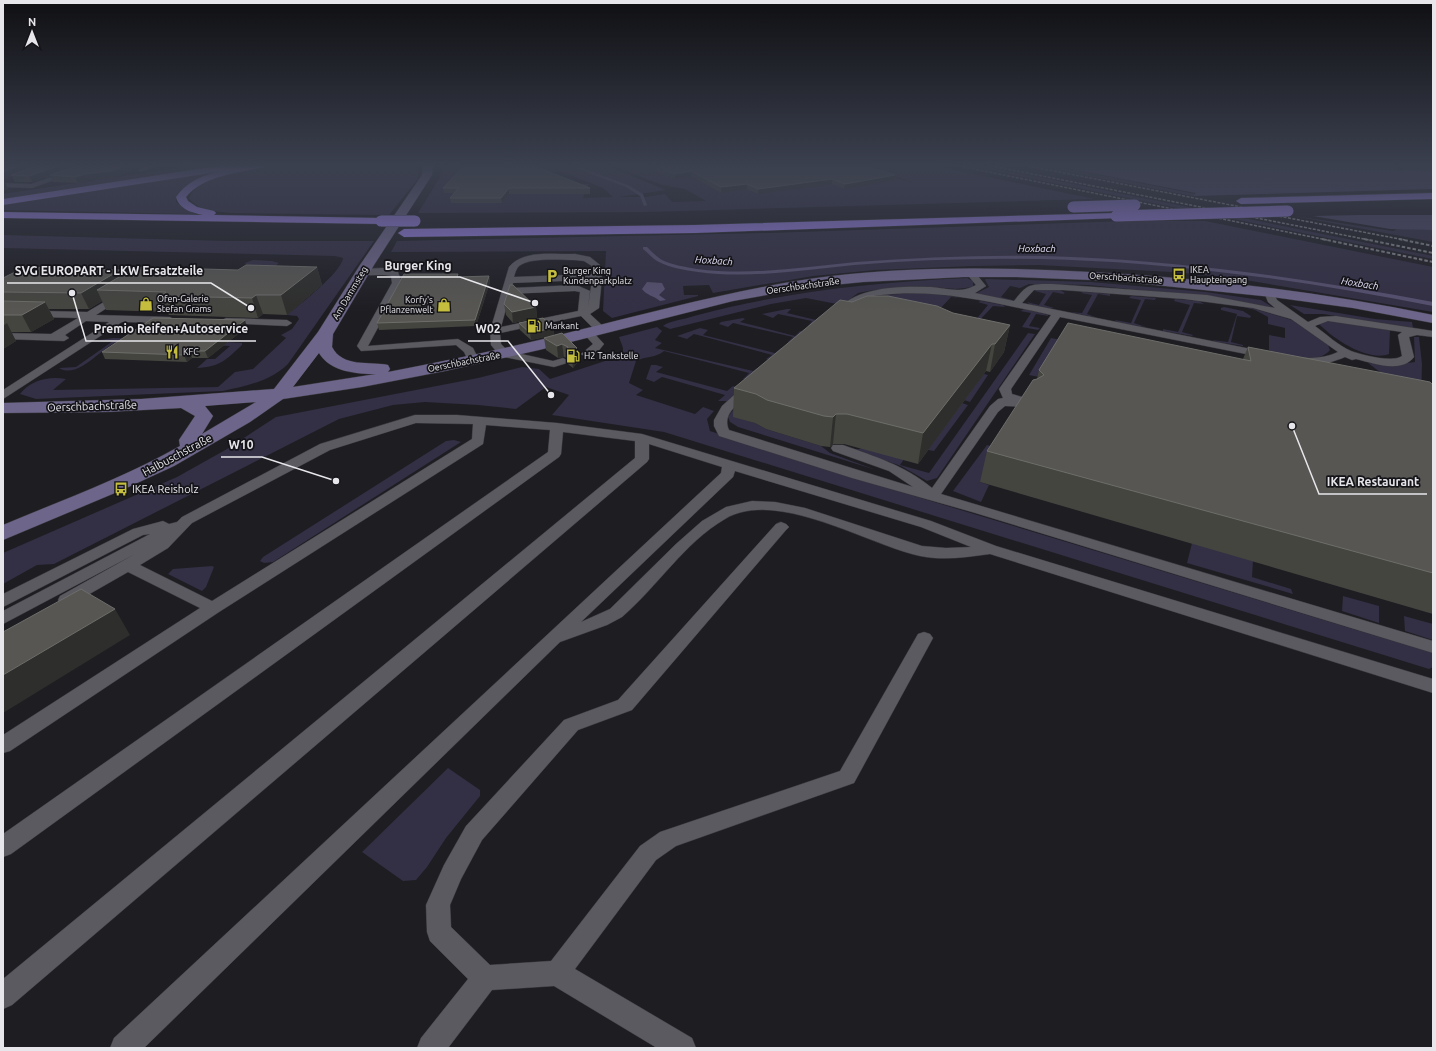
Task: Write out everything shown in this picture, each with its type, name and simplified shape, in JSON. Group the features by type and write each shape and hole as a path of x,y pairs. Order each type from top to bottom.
{"highway":[{"path":"223,214 293,220"},
{"path":"3,215 415,221 681,218 822,214"},
{"path":"352,232 404,233 688,230 1183,214"},
{"path":"3,226 58,228"}],"main road":[{"name":"Am Dammsteg","path":"280,394 325,334 362,272 401,214"},
{"name":"Oerschbachstraße","path":"3,408 87,407 181,402 280,394 407,373 504,354 714,301 780,288 844,280 926,273 1030,272 1127,278 1269,292 1433,319"},
{"path":"325,334 324,347 333,360 346,366 407,373"},
{"name":"Halbuschstraße","path":"3,532 128,481 190,449 244,418 280,394"},
{"name":"Oerschbachstraße","path":"181,402 195,407 201,411 204,416 189,440 190,449"}],"lane":[{"path":"495,331 583,313 594,308 597,277 596,265 587,259 529,258 517,263 512,269 508,280 495,331 496,345 504,354 554,364 563,361"},
{"path":"362,272 383,271 396,274 397,283 362,346 365,349 440,342 458,342 469,350 473,360"},
{"path":"829,321 862,296 881,292 917,290 950,292 973,291 979,289 981,286 970,272"},
{"path":"508,280 597,277"},
{"path":"1016,305 1028,289 1039,287 1166,295 1244,304 1272,309 1298,318"},
{"path":"505,291 576,288 585,291 583,313 594,331 599,344 592,352 586,354"},
{"path":"54,338 130,289"},
{"path":"950,292 1309,362 1332,359 1346,353 1388,363 1400,362 1408,357 1402,335 1418,331"},
{"path":"1269,292 1273,302 1298,318 1370,370"},
{"path":"853,302 868,305"},
{"path":"3,313 85,318 183,320"},
{"path":"933,496 994,409 1002,402 1029,403 1007,396 1005,389 1057,313"},
{"path":"3,320 85,318"},
{"path":"1309,326 1315,320 1326,318 1433,334"},
{"path":"3,395 120,319"},
{"path":"215,321 287,323"},
{"path":"3,336 89,338"},
{"path":"760,379 726,409 719,418 719,426 724,433 857,475 933,496 1433,647"},
{"path":"3,382 22,383"},
{"path":"3,618 325,446 416,420 480,421 557,427 642,438 926,524 991,549 1433,686"},
{"path":"3,745 213,608 478,441 480,421"},
{"path":"3,847 554,454 557,427"},
{"path":"3,996 642,459 642,438"},
{"path":"838,448 894,468 914,480 933,496"},
{"path":"124,1048 552,639 728,474 729,464"},
{"path":"552,639 614,614 716,518 731,510 755,505 777,506 805,513 922,551 956,554 991,549"},
{"path":"56,606 163,545 187,520"},
{"path":"3,601 138,532 187,520"},
{"path":"485,978 439,932 438,906 452,873 474,833 571,725 625,705 781,527"},
{"path":"128,565 213,608"},
{"path":"557,973 648,853 668,839 847,777 924,638"},
{"path":"431,1048 485,978 557,973 682,1048"}],"shaded area":[{"path":"314,214 390,214 389,215"},
{"path":"1208,214 1223,214 1433,256 1433,259"},
{"path":"1433,215 1433,230 1390,229 1313,216"},
{"path":"1294,216 1393,231 1399,228 1433,230 1433,242"},
{"path":"1129,221 1205,221 1433,267 1433,312 1228,277 1172,272 1039,265 875,270 813,276 713,293 709,285 683,286 684,295 698,296 612,318 603,311 606,251 391,252 397,241 769,233"},
{"path":"3,235 229,241 374,241 288,364 274,375 266,379 249,385 223,391 36,399 20,394 29,385 35,382 53,378 66,379 53,390 218,387 235,372 253,369 286,338 281,335 292,329 299,319 297,316 287,315 328,280 341,264 343,258 335,256 3,248"},
{"path":"253,260 279,263 268,272 257,274 245,263"},
{"path":"967,278 973,281 973,287 956,289 920,286 873,290 858,293 842,305 806,298 771,304 670,329 663,326 673,321 761,300 795,294 864,285"},
{"path":"985,280 1091,282 1206,292 1261,300 1274,308 1221,298 1088,285 1029,284 1020,288 1010,286 1001,297 1012,300 1009,301 975,294 989,287"},
{"path":"647,282 662,283 665,289 659,295 666,300 660,301 644,291 642,289"},
{"path":"1060,290 1065,293 1053,292 1044,305 1054,308 1044,309 1032,306 1027,302 1039,305 1046,294 1035,291"},
{"path":"921,292 963,298 951,297 939,310 877,296"},
{"path":"1081,293 1110,294 1110,296 1098,294 1087,314 1098,318 1070,312 1082,313 1092,295"},
{"path":"1131,296 1156,298 1155,300 1145,299 1134,323 1146,327 1118,323 1115,320 1131,323 1141,300 1129,298"},
{"path":"1175,299 1199,301 1204,304 1194,303 1182,332 1193,335 1192,336 1163,331 1163,329 1178,332 1190,305 1174,301"},
{"path":"981,301 1003,305 1005,307 993,306 977,323 974,322 988,305 978,302"},
{"path":"1238,304 1292,320 1328,345 1330,350 1325,355 1311,358 1296,358 1274,354 1269,350 1269,335 1285,338 1285,328 1268,324 1268,317 1255,310 1236,305"},
{"path":"1290,305 1375,319 1412,322 1413,328 1323,314 1304,314"},
{"path":"1224,307 1243,311 1251,316 1250,318 1237,316 1231,342 1243,346 1212,340 1228,342 1237,314 1221,310 1221,308"},
{"path":"791,309 787,313 816,320 820,316 823,317 811,326 808,326 812,321 778,314 773,318 762,314"},
{"path":"1025,309 1048,315 1036,314 1029,326 1040,328 1038,330 1022,327 1031,313 1020,311"},
{"path":"743,318 745,319 740,322 795,336 800,331 804,332 788,342 793,337 733,323 728,327 719,324 721,322"},
{"path":"1332,320 1390,330 1389,354 1381,356 1371,355 1351,348 1332,336 1318,323"},
{"path":"657,327 662,331 655,340 662,343 655,348 753,371 759,367 762,368 747,379 743,379 749,373 664,351 658,355 636,361 629,383 643,390 636,395 695,414 703,407 714,411 707,419 710,431 822,468 1433,653 1433,667 1429,669 664,432 552,415 569,395 546,387 516,409 425,402 393,405 339,419 54,564 37,565 3,584 3,553 177,477 227,449 276,417 478,378 522,367 539,369 550,379 605,361 623,360 623,348 619,337"},
{"path":"700,328 708,330 703,335 775,353 781,348 784,349 769,360 766,359 772,355 694,334 687,339 677,336"},
{"path":"1028,333 1035,334 937,478 927,481 901,466 855,450 862,448 909,452 900,465 929,473"},
{"path":"1414,337 1419,337 1422,364 1421,403 1368,363 1392,365 1415,362"},
{"path":"113,338 172,339 119,341 112,344 90,361 74,370 59,368 76,367 113,341 99,340"},
{"path":"1051,338 1148,358 1044,378 1029,375"},
{"path":"211,341 242,343 242,345 222,362 211,366 197,368 207,359 215,359 230,346 206,345"},
{"path":"651,365 663,367 656,372 727,391 733,386 740,388 728,401 718,401 725,395 662,377 654,382 646,379"},
{"path":"984,374 988,375 970,402 964,400"},
{"path":"962,403 968,405 934,451 928,450"},
{"path":"735,407 741,409 733,416 755,423 766,429 821,446 830,453 876,470 738,427 730,422 728,417"},
{"path":"454,440 461,442 273,562 264,563 260,561 263,557 446,441"},
{"path":"987,445 1001,449 980,482 989,485 981,502 953,491"},
{"path":"1192,543 1253,561 1252,577 1291,589 1293,594 1187,563"},
{"path":"214,567 206,587 202,591 168,574 173,569"},
{"path":"1343,596 1379,606 1379,623 1342,611"},
{"path":"1404,616 1433,624 1433,640 1405,631"},
{"path":"448,768 480,790 480,796 446,838 427,867 416,880 403,881 362,852"}],"building":[{"path":"246,265 317,267 281,295 256,295 252,298 161,296 166,292 97,290 136,267 238,270"},
{"path":"29,267 120,270 81,293 3,292 3,278"},
{"path":"404,274 458,274 457,277 489,276 475,320 377,323"},
{"path":"510,285 513,285 536,307 512,312 504,304"},
{"path":"867,296 888,296 937,306 953,313 1010,325 995,344 992,344 923,433 847,414 836,414 833,417 824,416 767,400 756,394 734,388 840,300 852,302"},
{"path":"3,301 45,302 22,315 3,315"},
{"path":"153,318 245,320 205,351 189,351 184,355 102,352"},
{"path":"543,318 553,328 530,333 519,323"},
{"path":"1068,323 1251,361 1248,347 1430,382 1433,385 1433,573 987,451 1033,380 1044,375 1039,370"},
{"path":"562,333 577,348 571,355 566,352 568,347 562,344 557,346 544,338"},
{"path":"81,589 115,609 3,675 3,632"}],"waterway":[{"name":"Hoxbach","path":"645,248 660,261 684,268 712,272 744,273 776,272 854,264 926,259 999,257 1145,263 1290,279 1433,304"}],"railway":[{"path":"1198,214 1327,240"},
{"path":"1236,214 1367,240"},
{"path":"1268,214 1405,240"},
{"path":"1322,239 1433,262"},
{"path":"1399,239 1433,246"},
{"path":"1367,240 1433,253"}],"place":[{"name":"IKEA Haupteingang","path":"1179,275"},
{"name":"Burger King Kundenparkplatz","path":"552,276"},
{"name":"Premio Reifen+Autoservice","path":"72,293"},
{"name":"Burger King","path":"535,303"},
{"name":"Ofen-Galerie Stefan Grams","path":"146,304"},
{"name":"Korfy's Pflanzenwelt","path":"444,305"},
{"name":"SVG EUROPART - LKW Ersatzteile","path":"251,308"},
{"name":"Markant","path":"534,326"},
{"name":"KFC","path":"172,352"},
{"name":"H2 Tankstelle","path":"573,356"},
{"name":"W02","path":"551,395"},
{"name":"IKEA Restaurant","path":"1292,426"},
{"name":"W10","path":"336,481"},
{"name":"IKEA Reisholz","path":"121,489"}]}
